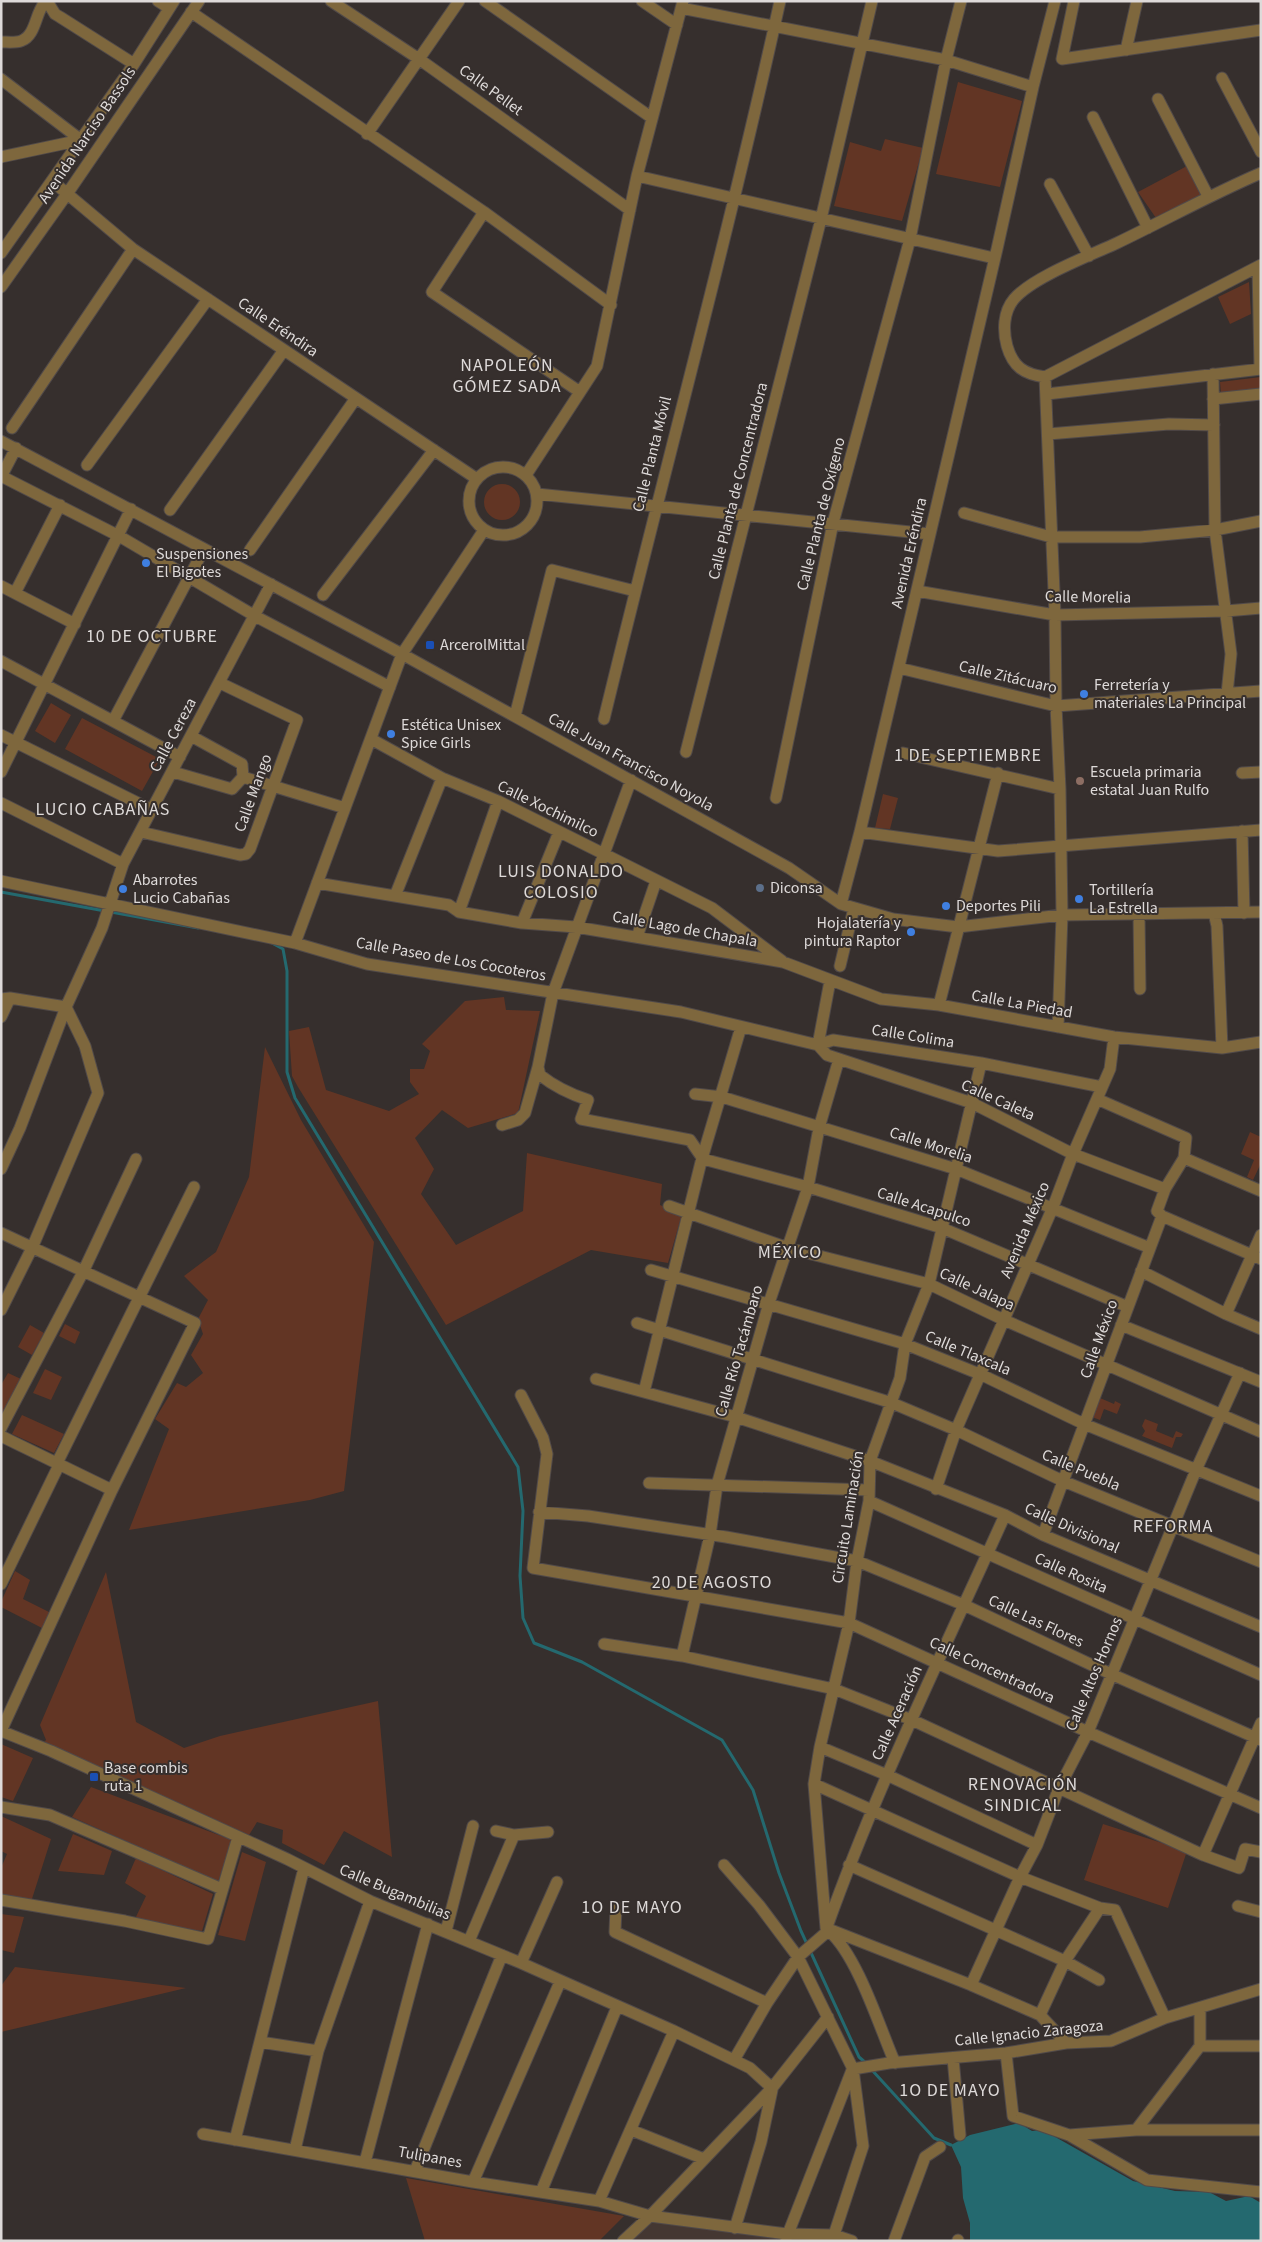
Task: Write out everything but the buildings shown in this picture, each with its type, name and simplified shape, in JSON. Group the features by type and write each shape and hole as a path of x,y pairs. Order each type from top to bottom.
{"street":[{"path":"1,42 21,41 27,37 32,30 41,6 47,1 55,14 60,18 134,64"},
{"path":"158,1 172,5"},
{"name":"Avenida Narciso Bassols","path":"1,286 68,194 199,1"},
{"name":"Calle Pellet","path":"331,1 419,59 630,210"},
{"path":"367,134 459,1"},
{"path":"485,1 652,118"},
{"path":"642,1 677,25"},
{"name":"Calle Planta Móvil","path":"604,719 656,506 735,198 780,1"},
{"name":"Calle Planta de Concentradora","path":"686,752 821,219 872,1"},
{"name":"Calle Planta de Oxígeno","path":"776,798 833,523 910,239 946,60 961,1"},
{"name":"Avenida Eréndira","path":"841,904 899,668 1033,88 1055,1"},
{"path":"1074,1 1062,59 1261,30"},
{"path":"1126,50 1137,1"},
{"name":"Avenida Narciso Bassols","path":"1,253 134,64 172,5"},
{"path":"526,475 597,366 637,176 682,5 775,27 946,60 1033,88"},
{"path":"191,12 367,134 484,212 611,305"},
{"path":"1222,78 1261,152"},
{"path":"1,79 81,140"},
{"path":"1158,99 1208,196"},
{"path":"1093,117 1148,228"},
{"path":"1,157 81,140"},
{"path":"1047,394 1260,369 1259,266 1045,377 1030,375 1020,370 1010,357 1004,337 1005,320 1013,300 1042,279 1148,228 1208,196 1261,173"},
{"path":"637,176 994,258"},
{"name":"Calle Eréndira","path":"52,181 133,249 477,479"},
{"path":"1050,184 1089,256"},
{"path":"484,212 432,292 580,392"},
{"path":"1,238 13,236"},
{"path":"12,428 133,249"},
{"path":"87,465 208,299"},
{"path":"170,510 284,350"},
{"path":"1213,374 1215,530 1231,654 1227,694"},
{"path":"1045,377 1060,789 1062,915 1058,1027"},
{"path":"1213,399 1261,394"},
{"path":"250,550 356,398"},
{"path":"1048,434 1168,424 1214,425"},
{"name":"Calle Juan Francisco Noyola","path":"1,440 515,716 789,868 841,904 893,918 958,927 1062,915 1261,912"},
{"path":"16,448 1,476 118,536 255,616 390,687"},
{"path":"323,595 434,450"},
{"path":"506,467 526,475 533,484 537,494 538,506 534,516 522,529 506,535 484,530 476,522 471,512 470,495 477,479 485,472 495,468 506,467"},
{"path":"537,494 930,534"},
{"path":"15,594 60,506"},
{"path":"1,772 131,509"},
{"path":"964,513 1051,537 1140,537 1215,530 1261,521"},
{"path":"295,943 402,654 484,530"},
{"path":"113,721 204,549"},
{"path":"515,716 552,570 635,590"},
{"name":"Calle Cereza","path":"1,1169 20,1128 66,1007 108,909 124,864 271,584"},
{"path":"1,586 74,624"},
{"name":"Calle Morelia","path":"917,592 1055,616 1226,611 1261,608"},
{"path":"1,661 180,757"},
{"name":"Calle Zitácuaro","path":"899,668 1056,706 1261,691"},
{"name":"Calle Mango","path":"141,832 240,855 246,854 250,849 297,720 220,682"},
{"path":"1,735 152,810"},
{"path":"173,772 232,789 243,777 242,764 191,736"},
{"name":"Calle Xochimilco","path":"371,739 442,778 498,801 712,908 783,962"},
{"path":"903,753 998,773 1060,789"},
{"path":"1242,773 1261,772"},
{"path":"939,1005 998,773"},
{"path":"243,777 345,808"},
{"path":"395,896 442,778"},
{"path":"502,1125 518,1120 525,1114 538,1067 553,993 630,780"},
{"path":"459,912 498,801"},
{"path":"1,803 124,864"},
{"path":"860,832 998,851 1261,830"},
{"path":"1242,831 1244,913"},
{"path":"522,923 559,832"},
{"path":"637,937 656,881"},
{"name":"Calle Paseo de Los Cocoteros","path":"1,882 108,909 295,943 367,964 681,1012 721,1021"},
{"name":"Calle Lago de Chapala","path":"317,883 448,905 459,912 522,923 576,927 783,962"},
{"path":"840,966 854,908"},
{"path":"1214,914 1217,926 1222,1048"},
{"path":"1139,915 1140,989"},
{"name":"Calle La Piedad","path":"783,962 882,999 939,1005 1114,1037 1222,1048 1261,1042"},
{"path":"818,1045 830,981"},
{"path":"1,1017 5,999 66,1007 85,1046 98,1093 32,1248 1,1310"},
{"name":"Calle Colima","path":"721,1021 818,1045 834,1040 981,1062 1102,1087"},
{"path":"644,1392 689,1212 741,1027"},
{"name":"Avenida México","path":"936,1489 956,1430 982,1375 1110,1069 1114,1037"},
{"name":"Calle Caleta","path":"818,1045 827,1055 972,1103 1073,1154 1165,1189"},
{"name":"Calle Río Tacámbaro","path":"682,1656 687,1643 694,1598 710,1535 717,1485 769,1303 808,1188 819,1128 839,1059"},
{"name":"Circuito Laminación","path":"827,1929 814,1784 820,1747 849,1623 857,1561 869,1496 870,1461 900,1378 905,1344 929,1284 981,1062"},
{"path":"538,1067 540,1075 553,1085 563,1091 588,1100 581,1119 690,1140 703,1160"},
{"name":"Calle Morelia","path":"695,1094 722,1097 956,1169 1150,1248"},
{"path":"1097,1099 1186,1138 1184,1158 1261,1191"},
{"name":"Calle México","path":"1043,1535 1162,1216 1157,1210 1165,1189 1184,1158"},
{"path":"112,1490 2,1436 136,1159"},
{"name":"Calle Acapulco","path":"703,1160 808,1188 942,1228 1029,1263 1128,1307"},
{"path":"1,1584 138,1298 194,1187"},
{"name":"Calle Jalapa","path":"669,1206 788,1248 929,1284 1004,1320 1261,1432"},
{"path":"1162,1216 1257,1257"},
{"path":"1,1233 195,1323 112,1490 1,1731"},
{"path":"1226,1314 1257,1257 1261,1235"},
{"name":"Calle Tlaxcala","path":"651,1270 905,1344 982,1375 1084,1424 1261,1496"},
{"path":"1141,1271 1226,1314 1261,1329"},
{"name":"Calle Puebla","path":"637,1323 892,1402 956,1430 1063,1482 1261,1562"},
{"path":"1122,1325 1261,1382"},
{"name":"Calle Altos Hornos","path":"971,1984 1020,1877 1037,1845 1059,1788 1088,1732 1196,1470 1240,1373"},
{"name":"Calle Divisional","path":"596,1379 736,1417 870,1461 1005,1515 1043,1535 1261,1627"},
{"path":"520,1396 543,1438 547,1454 539,1512"},
{"path":"649,1483 717,1485 869,1496"},
{"name":"Calle Rosita","path":"869,1496 987,1554 1261,1675"},
{"name":"Calle Las Flores","path":"539,1512 588,1516 857,1561 964,1605 1111,1674 1258,1739"},
{"name":"Calle Concentradora","path":"539,1512 533,1568 694,1598 849,1623 1230,1796 1261,1808"},
{"name":"Calle Aceración","path":"734,2060 767,2003 802,1954 827,1929 849,1865 887,1775 1005,1515"},
{"path":"604,1644 682,1656 834,1689 912,1720 1203,1855 1239,1868 1245,1849 1261,1852"},
{"path":"1203,1855 1258,1739 1261,1723"},
{"name":"Calle Bugambilias","path":"1,1731 238,1837 370,1901 521,1963 560,1982 674,2031 734,2060 758,2074 772,2088"},
{"path":"820,1747 887,1775 1037,1845"},
{"path":"814,1784 1020,1877 1100,1908 1115,1910 1165,2018"},
{"path":"1,1807 50,1815 222,1889"},
{"path":"446,1931 473,1826"},
{"path":"496,1831 514,1835 548,1832"},
{"path":"469,1941 514,1835"},
{"path":"1,1900 125,1921 208,1939 238,1837"},
{"path":"724,1865 802,1954 828,2017 856,2068 863,2146 833,2238"},
{"path":"849,1865 1065,1962 1099,1980"},
{"path":"235,2140 304,1868"},
{"path":"521,1963 557,1882"},
{"path":"295,2150 318,2051 370,1901"},
{"path":"1238,1906 1261,1912"},
{"path":"616,1907 615,1932 767,2003"},
{"path":"1040,2016 1065,1962 1100,1908"},
{"path":"365,2162 428,1924"},
{"path":"827,1929 971,1984 1040,2016 1066,2043"},
{"path":"827,1929 839,1940 861,1981 892,2063"},
{"path":"415,2171 502,1955"},
{"path":"473,2182 560,1982"},
{"name":"Calle Ignacio Zaragoza","path":"856,2068 1006,2053 1066,2043 1111,2041 1165,2018 1261,1989"},
{"path":"541,2192 617,2006"},
{"path":"1136,2130 1200,2046 1200,2008"},
{"path":"623,2241 650,2216 772,2088 828,2017"},
{"path":"599,2201 674,2031"},
{"path":"260,2042 318,2051"},
{"path":"1200,2046 1261,2046"},
{"path":"1006,2053 1013,2116 1069,2135 1147,2180 1261,2192"},
{"path":"953,2058 960,2135"},
{"path":"786,2237 856,2068"},
{"path":"735,2228 761,2142 772,2088"},
{"path":"631,2130 704,2159"},
{"path":"1069,2135 1136,2130 1261,2130"},
{"name":"Tulipanes","path":"203,2134 473,2182 599,2201 650,2216 786,2237 833,2238 852,2241"},
{"path":"894,2241 925,2157 940,2146"}],"shaded area":[{"path":"958,82 1022,101 1000,187 936,174"},
{"path":"885,139 923,148 902,221 834,206 850,142 881,151"},
{"path":"1187,166 1204,196 1156,218 1138,192"},
{"path":"1249,282 1251,314 1230,324 1218,297"},
{"path":"1261,377 1261,391 1221,394 1220,382"},
{"path":"502,484 509,485 515,489 519,495 519,509 515,515 509,519 502,520 495,519 489,515 485,509 484,502 485,495 489,489 495,485"},
{"path":"51,703 71,715 55,743 35,731"},
{"path":"82,718 160,759 142,791 65,749"},
{"path":"883,794 898,798 890,829 875,828"},
{"path":"504,997 506,1010 540,1011 518,1113 468,1128 442,1110 415,1138 434,1169 421,1194 456,1245 523,1211 527,1153 662,1184 660,1205 682,1214 668,1263 591,1250 446,1325 292,1076 289,1031 309,1027 326,1090 389,1111 419,1094 410,1082 410,1069 424,1069 430,1051 422,1044 465,1001"},
{"path":"265,1047 301,1120 374,1242 344,1491 310,1500 129,1530 169,1429 155,1419 177,1383 186,1387 203,1373 191,1355 203,1334 198,1319 208,1300 184,1276 216,1252 249,1177"},
{"path":"1250,1132 1261,1137 1261,1163 1253,1180 1247,1177 1254,1160 1241,1154"},
{"path":"65,1324 80,1332 75,1344 59,1336"},
{"path":"30,1325 44,1333 32,1355 18,1347"},
{"path":"45,1369 62,1377 51,1400 33,1393"},
{"path":"8,1373 21,1379 1,1415 1,1385"},
{"path":"1100,1398 1114,1404 1115,1401 1121,1404 1117,1414 1104,1409 1100,1420 1092,1417"},
{"path":"22,1415 64,1434 54,1453 12,1434"},
{"path":"1145,1419 1158,1424 1156,1431 1173,1438 1176,1431 1183,1434 1181,1437 1176,1437 1172,1448 1142,1436 1145,1431 1142,1426"},
{"path":"15,1571 30,1580 23,1599 51,1613 42,1628 1,1607 1,1602"},
{"path":"106,1572 136,1722 184,1748 220,1736 378,1701 392,1857 344,1831 324,1865 282,1843 283,1830 257,1822 249,1835 43,1744 46,1740 40,1725"},
{"path":"1,1744 33,1758 13,1801 1,1797"},
{"path":"91,1787 232,1840 218,1882 72,1817"},
{"path":"1,1816 51,1839 31,1902 1,1897 1,1868 7,1854 1,1851"},
{"path":"1103,1824 1187,1851 1168,1908 1084,1880"},
{"path":"73,1834 112,1851 104,1875 58,1871"},
{"path":"242,1852 266,1862 245,1941 218,1935"},
{"path":"136,1858 213,1894 202,1931 134,1921 146,1896 125,1883"},
{"path":"1,1914 24,1917 14,1953 1,1950"},
{"path":"15,1967 186,1988 1,2032 1,1986"},
{"path":"406,2178 624,2216 599,2241 425,2241"},
{"path":"651,2220 777,2239 777,2241 630,2241"}],"water":[{"path":"1019,2123 1032,2131 1043,2130 1133,2181 1175,2191 1209,2192 1226,2201 1249,2196 1261,2203 1261,2241 970,2241 970,2223 963,2198 961,2167 951,2145 970,2135"}],"waterway":[{"path":"1,892 105,911"},
{"path":"111,912 198,928"},
{"path":"270,942 283,949 287,971 287,1072 295,1098 518,1467 523,1511 520,1576 523,1618 534,1643 582,1662 722,1740 753,1790 779,1873 801,1931 859,2057 867,2064"},
{"path":"871,2069 934,2138 951,2145"}],"place":[{"name":"Suspensiones El Bigotes","path":"146,563"},
{"name":"ArcerolMittal","path":"430,645"},
{"name":"Ferretería y materiales La Principal","path":"1084,694"},
{"name":"Estética Unisex Spice Girls","path":"391,734"},
{"name":"Escuela primaria estatal Juan Rulfo","path":"1080,781"},
{"name":"Diconsa","path":"760,888"},
{"name":"Abarrotes Lucio Cabañas","path":"123,889"},
{"name":"Tortillería La Estrella","path":"1079,899"},
{"name":"Deportes Pili","path":"946,906"},
{"name":"Hojalatería y pintura Raptor","path":"911,932"},
{"name":"Base combis ruta 1","path":"94,1777"}],"district":[{"name":"NAPOLEÓN GÓMEZ SADA","path":"507,375"},
{"name":"10 DE OCTUBRE","path":"152,636"},
{"name":"1 DE SEPTIEMBRE","path":"968,755"},
{"name":"LUCIO CABAÑAS","path":"103,809"},
{"name":"LUIS DONALDO COLOSIO","path":"561,881"},
{"name":"MÉXICO","path":"790,1252"},
{"name":"REFORMA","path":"1173,1526"},
{"name":"20 DE AGOSTO","path":"712,1582"},
{"name":"RENOVACIÓN SINDICAL","path":"1023,1794"},
{"name":"1O DE MAYO","path":"632,1907"},
{"name":"1O DE MAYO","path":"950,2090"}]}
